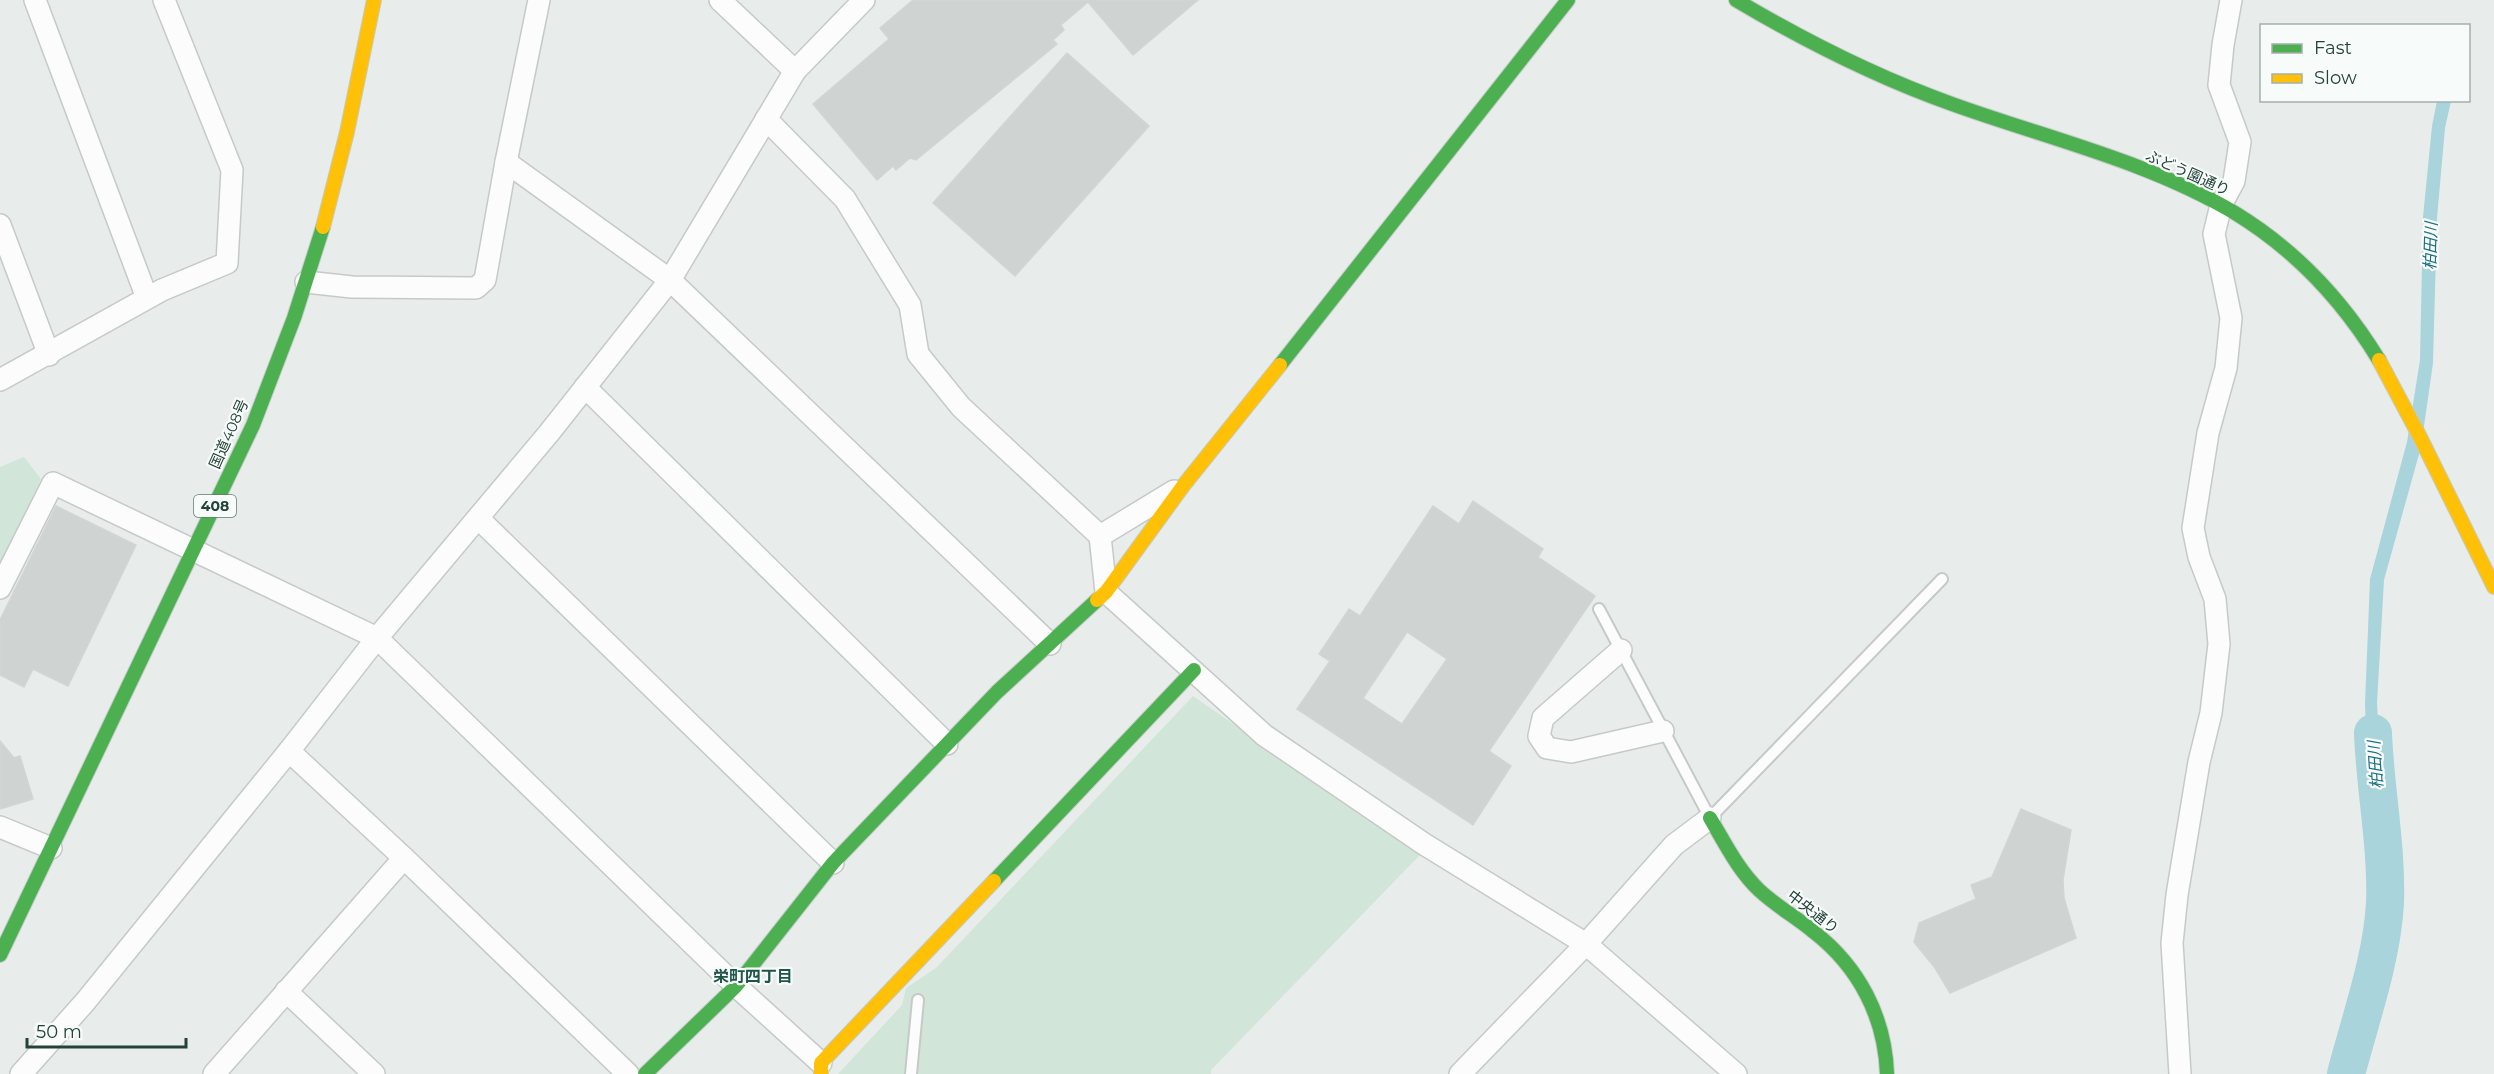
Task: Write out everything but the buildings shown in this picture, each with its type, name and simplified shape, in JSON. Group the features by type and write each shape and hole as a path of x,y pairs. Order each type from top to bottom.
{"main road":[{"name":"国道408号","path":"0,955 253,425 306,282 328,210 374,0"},
{"path":"645,1074 736,986 833,863 997,692 1106,592 1183,486 1427,181 1568,0"},
{"name":"ぶどう園通り","path":"1736,0 1756,6 1814,44 1913,89 2122,162 2221,205 2280,246 2340,304 2400,397 2494,587"},
{"path":"821,1069 1194,670"},
{"name":"中央通り","path":"1710,818 1737,862 1758,888 1784,912 1824,939 1847,963 1868,993 1881,1026 1887,1074"}],"street":[{"path":"35,0 147,298"},
{"path":"0,380 162,290 227,263 232,170 164,0"},
{"path":"306,282 352,287 476,288 485,280 539,0"},
{"path":"720,0 795,71"},
{"path":"21,1074 85,1002 289,751 376,638 478,518 670,280 795,71 864,0"},
{"path":"2180,1074 2172,943 2177,895 2199,762 2211,713 2219,644 2215,599 2199,557 2193,528 2208,433 2226,368 2231,318 2214,234 2221,205 2234,181 2240,142 2219,85 2231,0"},
{"path":"766,119 845,200 910,304 918,354 961,407 1100,536 1106,592 1264,735 1424,844 1586,944 1736,1074"},
{"path":"506,162 670,280 1050,644"},
{"path":"0,225 49,354"},
{"path":"585,387 947,744"},
{"path":"0,588 53,483 376,638 821,1069"},
{"path":"1100,536 1183,486"},
{"path":"478,518 833,863"},
{"path":"1621,650 1543,718 1539,736 1546,748 1571,752 1663,732"},
{"path":"289,751 405,858 628,1074"},
{"path":"1464,1073 1586,944 1674,845 1710,818"},
{"path":"0,827 51,848"},
{"path":"214,1074 405,858"},
{"path":"286,991 374,1074"}],"lane":[{"path":"1599,609 1710,818 1942,579"},
{"path":"911,1074 918,1000"}],"green space":[{"path":"24,457 41,479 0,567 0,467"},
{"path":"1193,696 1421,854 1211,1070 1211,1074 838,1074 902,1005 906,988 936,968"}],"water":[{"path":"2437,102 2451,102 2445,128 2437,218 2433,363 2421,447 2384,580 2377,703 2381,784 2368,784 2365,704 2370,579 2407,442 2420,360 2423,217 2432,126"}],"waterway":[{"name":"柏田川","path":"2346,1074 2380,946 2385,903 2384,860 2373,733"}],"traffic: fast":[{"path":"1280,365 1568,0"},
{"path":"1736,0 1815,44 1896,82 1952,104 2132,165 2202,195 2235,213 2277,243 2316,278 2350,317 2379,360"},
{"path":"0,955 253,425 294,318 323,227"},
{"path":"645,1074 736,986 833,863 997,692 1097,600"},
{"path":"994,881 1194,670"},
{"path":"1710,818 1732,856 1751,882 1830,946 1856,977 1875,1013 1885,1053 1887,1074"}],"traffic: slow":[{"path":"323,227 347,132 374,0"},
{"path":"2379,360 2494,587"},
{"path":"1097,600 1106,592 1183,486 1280,365"},
{"path":"821,1074 821,1063 994,881"}],"district":[{"name":"栄町四丁目","path":"753,976"}]}
